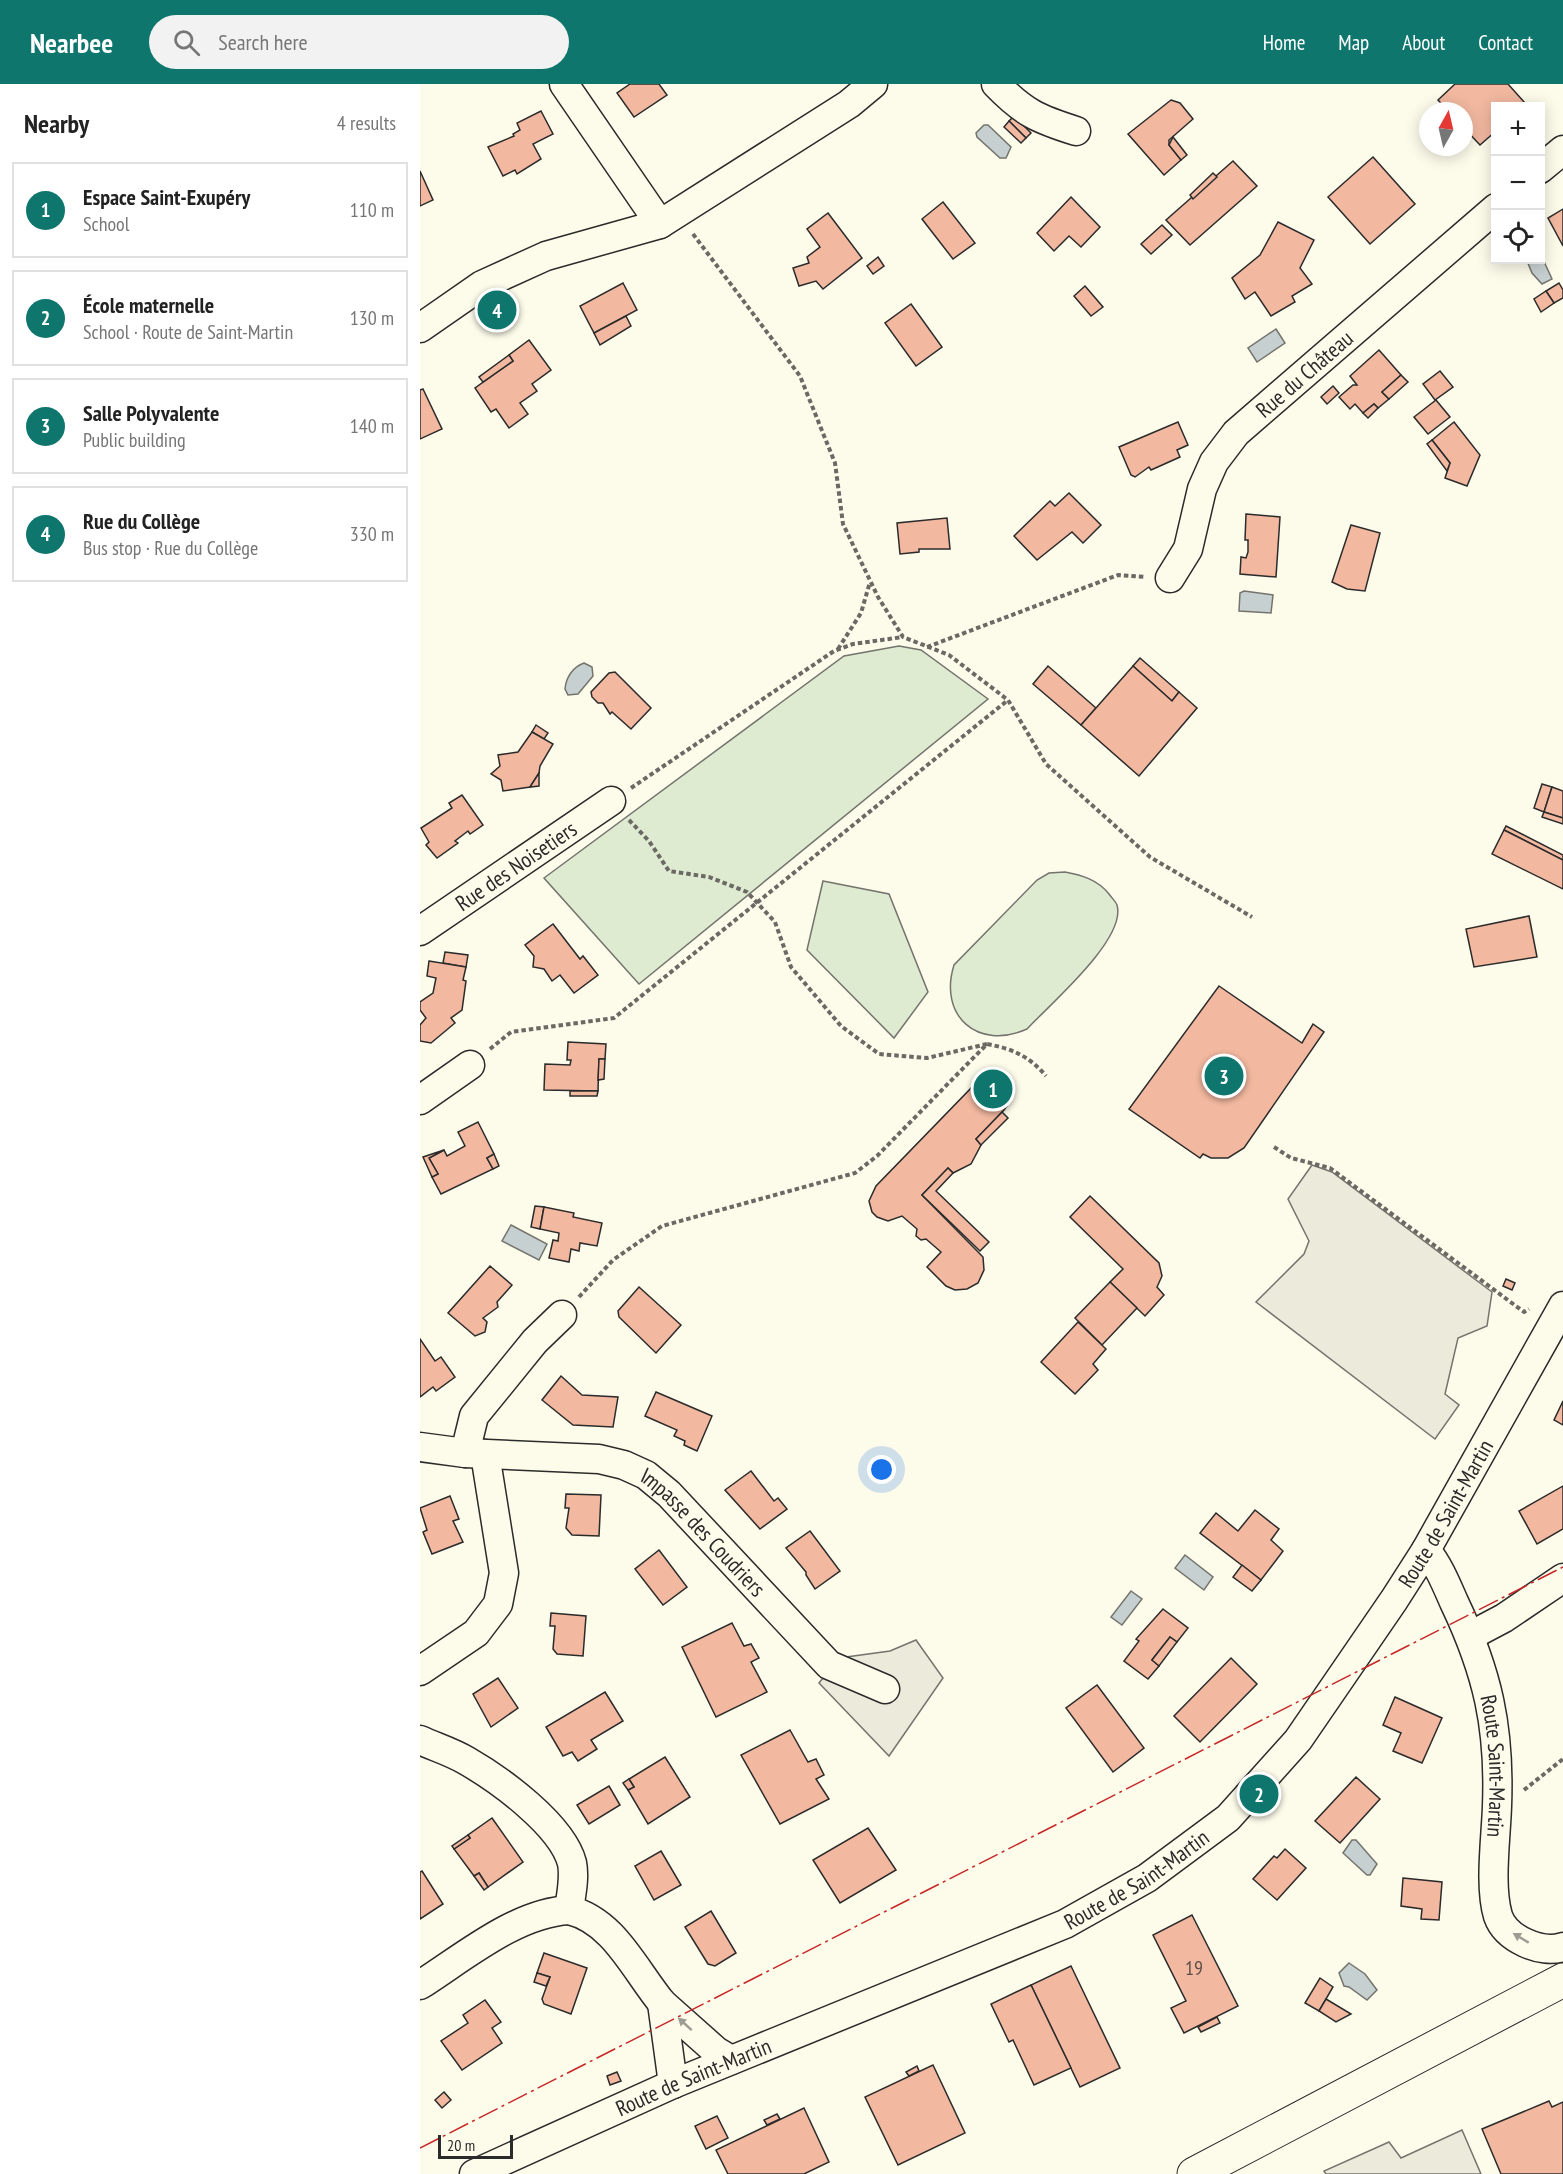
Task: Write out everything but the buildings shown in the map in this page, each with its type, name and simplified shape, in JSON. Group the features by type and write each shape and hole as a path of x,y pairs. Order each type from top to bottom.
{"main road":[{"path":"1194,2174 1563,1980"}],"street":[{"path":"564,84 668,219"},
{"path":"420,328 482,285 546,256 668,219 849,104 873,84"},
{"path":"996,84 1015,104 1039,120 1076,131"},
{"path":"1545,165 1563,150"},
{"name":"Rue du Château","path":"1170,578 1188,549 1202,489 1214,462 1236,433 1494,210"},
{"name":"Rue des Noisetiers","path":"420,931 611,801"},
{"path":"420,1100 470,1065"},
{"name":"Route de Saint-Martin","path":"474,2174 673,2084 1065,1924 1156,1871 1228,1818 1298,1740 1426,1550 1563,1306"},
{"path":"420,1671 476,1633 498,1604 504,1573 475,1453 474,1416 535,1341 562,1315"},
{"name":"Impasse des Coudriers","path":"420,1447 475,1453 599,1458 624,1465 646,1475 677,1503 830,1665 885,1689"},
{"name":"Route Saint-Martin","path":"1426,1550 1435,1562 1470,1636 1488,1688 1499,1765 1496,1904 1499,1919 1516,1938 1540,1948 1563,1947"},
{"path":"1470,1636 1504,1618 1563,1578"},
{"path":"420,1740 467,1761 518,1797 556,1833 572,1864 573,1886 569,1910"},
{"path":"420,1985 524,1919 550,1911 569,1910 583,1913 610,1934 662,2003 716,2051 731,2060"},
{"path":"662,2003 673,2084"}],"path":[{"path":"668,219 800,376 835,464 843,524 870,581 903,637"},
{"path":"927,647 1118,575 1170,578"},
{"path":"838,649 861,613 870,581"},
{"path":"1046,1076 1036,1065 1014,1049 987,1044 927,1058 879,1054 840,1026 791,967 775,922 747,892 709,877 669,872 649,841 611,801 838,649 853,644 903,637 950,655 1008,700 1046,764 1141,849 1252,916"},
{"path":"470,1065 511,1032 614,1018 1008,700"},
{"path":"562,1315 613,1260 662,1226 855,1173 877,1156 987,1044"},
{"path":"1274,1147 1291,1158 1330,1168 1524,1312 1532,1308"},
{"path":"1498,1796 1519,1794 1563,1759"}],"green space":[{"path":"899,646 921,650 988,699 639,984 544,878 844,656"},
{"path":"1065,872 1095,882 1105,889 1116,902 1117,919 1110,935 1084,971 1027,1029 1009,1035 978,1032 966,1024 957,1013 952,1000 951,983 954,965 1037,880 1049,873"},
{"path":"823,881 889,894 928,992 894,1038 807,950"}],"shaded area":[{"path":"984,125 988,125 1011,147 1006,158 1000,158 977,137 976,133"},
{"path":"1528,264 1545,264 1552,279 1542,284 1532,273"},
{"path":"1276,329 1285,343 1257,362 1248,348"},
{"path":"1244,591 1273,595 1271,613 1239,611 1240,593"},
{"path":"584,663 592,667 593,676 578,694 568,695 565,689 569,677 573,670"},
{"path":"1312,1165 1332,1172 1492,1292 1487,1326 1458,1338 1445,1394 1459,1405 1435,1439 1256,1302 1304,1254 1309,1241 1288,1199"},
{"path":"511,1225 547,1244 539,1260 502,1241"},
{"path":"1185,1555 1213,1577 1204,1590 1175,1568"},
{"path":"1131,1591 1142,1599 1122,1625 1111,1617"},
{"path":"916,1640 943,1678 889,1756 819,1683 839,1658 890,1651"},
{"path":"1352,1840 1356,1840 1377,1864 1370,1875 1367,1875 1343,1853"},
{"path":"1349,1963 1365,1974 1377,1990 1367,2000 1344,1986 1339,1973"},
{"path":"1462,2130 1481,2174 1326,2174 1324,2171 1389,2142 1401,2158"}],"power":[{"path":"420,2148 1563,1567"}],"place":[{"name":"Rue du Collège","path":"497,310"},
{"name":"Salle Polyvalente","path":"1224,1076"},
{"name":"Espace Saint-Exupéry","path":"993,1089"},
{"name":"École maternelle","path":"1259,1794"}]}
